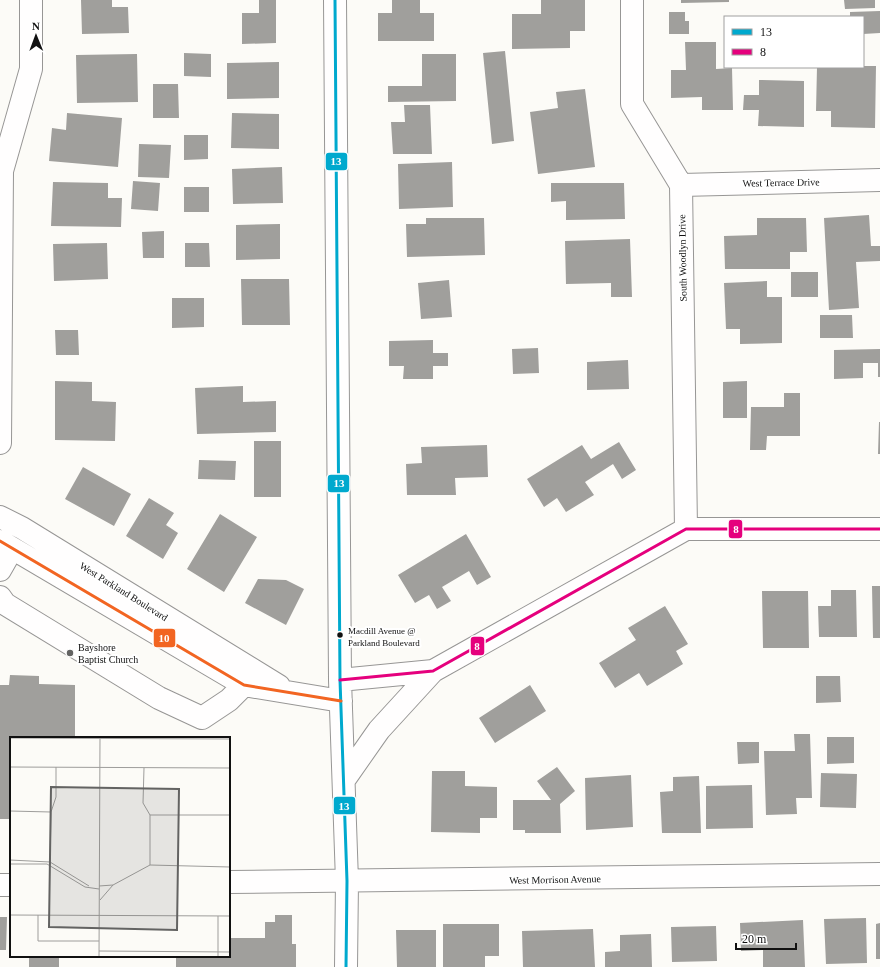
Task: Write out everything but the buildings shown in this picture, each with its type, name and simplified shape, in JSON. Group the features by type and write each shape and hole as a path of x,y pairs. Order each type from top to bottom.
{"street":[{"path":"0,442 1,171 31,69 31,0"},
{"path":"335,0 341,690 347,881 346,967"},
{"path":"632,0 632,104 681,185"},
{"name":"West Terrace Drive","path":"681,185 880,180"},
{"name":"South Woodlyn Drive","path":"681,185 686,529"},
{"name":"West Parkland Boulevard","path":"0,516 22,528 288,692"},
{"name":"West Parkland Boulevard","path":"344,780 378,730 433,672 686,529 880,529"},
{"path":"0,570 6,545"},
{"name":"West Parkland Boulevard","path":"6,545 244,685 288,692 341,690 433,672"},
{"path":"0,597 5,604 159,698 202,718 229,700 244,685"},
{"name":"West Morrison Avenue","path":"230,882 880,874"}],"transit line":[{"name":"13","path":"335,0 340,680 347,881 346,967"},
{"name":"8","path":"340,680 433,671 686,529 880,529"},
{"name":"10","path":"0,541 244,685 341,701"}],"place":[{"name":"Macdill Avenue @ Parkland Boulevard","path":"340,635"},
{"name":"Bayshore Baptist Church","path":"70,653"}]}
